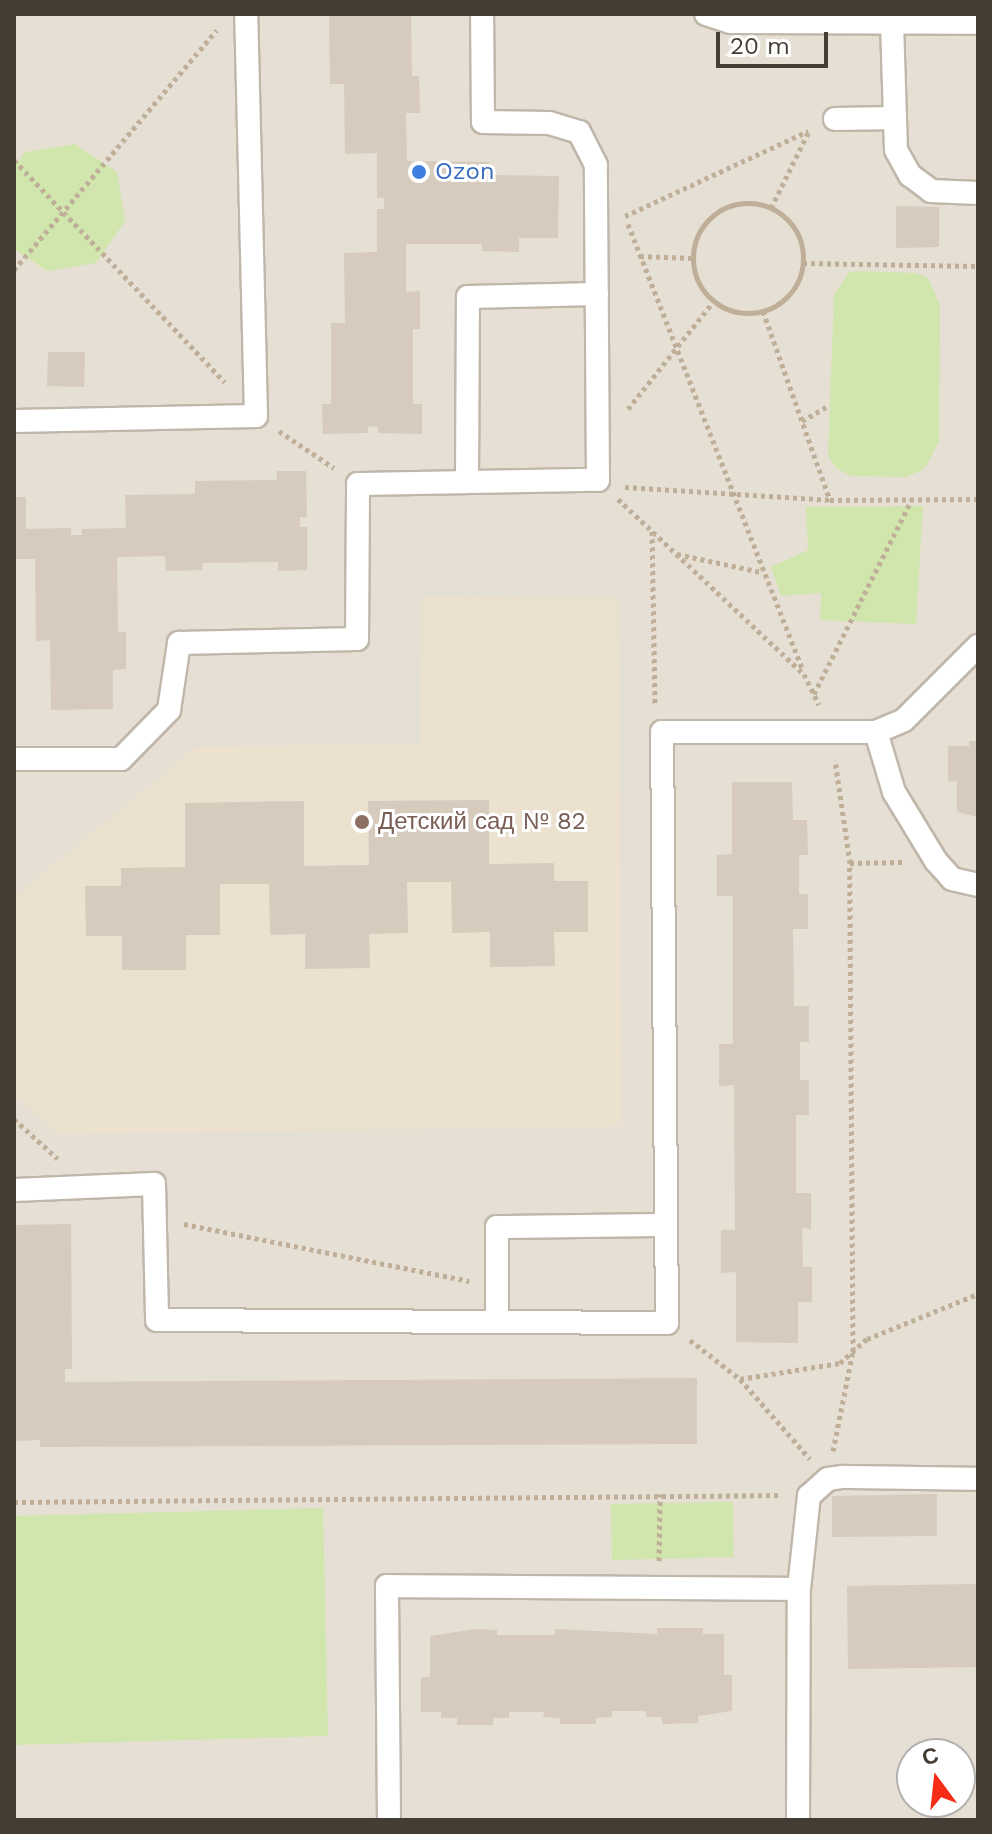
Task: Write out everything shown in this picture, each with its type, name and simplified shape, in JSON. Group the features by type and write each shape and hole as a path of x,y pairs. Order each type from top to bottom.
{"lane":[{"path":"14,421 256,416 246,14"},
{"path":"14,759 121,759 169,710 179,643 357,639 358,484 601,483 596,165 579,132 549,123 483,122 482,14"},
{"path":"706,14 731,22 897,20 978,23"},
{"path":"897,20 896,150 910,175 931,191 978,193"},
{"path":"835,119 895,118"},
{"path":"467,482 468,297 597,294"},
{"path":"14,1190 154,1184 157,1320 667,1323 662,732 876,732 904,720 978,646"},
{"path":"876,732 894,792 936,861 952,879 978,885"},
{"path":"497,1322 497,1227 666,1225"},
{"path":"798,1820 799,1589 809,1496 828,1479 978,1479"},
{"path":"389,1820 387,1586 659,1584 799,1589"}],"path":[{"path":"14,270 221,26"},
{"path":"597,216 626,216 835,119"},
{"path":"771,208 810,130"},
{"path":"14,160 256,416 358,484"},
{"path":"756,203 771,208 792,225 803,263 793,291 763,311 740,313 713,302 698,283 692,258 701,228 725,207 756,203"},
{"path":"626,216 730,494 804,674 832,733 850,863 853,1351 828,1479"},
{"path":"640,256 692,258"},
{"path":"803,263 978,266"},
{"path":"599,443 676,352 713,302"},
{"path":"763,311 830,500"},
{"path":"802,421 826,407"},
{"path":"601,483 830,500 978,499"},
{"path":"601,483 804,674"},
{"path":"814,694 912,499"},
{"path":"652,531 655,714 662,732"},
{"path":"676,553 762,573"},
{"path":"850,863 936,861"},
{"path":"14,1119 88,1187"},
{"path":"154,1218 497,1287"},
{"path":"740,1379 840,1363 867,1339 978,1294"},
{"path":"667,1323 740,1379 828,1479"},
{"path":"659,1584 660,1494"},
{"path":"14,1502 660,1494 809,1496"}],"shaded area":[{"path":"14,14 978,14 978,1820 14,1820"},
{"name":"Детский сад № 82","path":"422,597 618,598 622,1126 57,1134 14,1095 14,897 197,747 421,744"}],"green space":[{"path":"75,144 117,172 125,221 96,263 47,271 14,249 14,168 25,152"},
{"path":"849,272 915,273 928,278 940,306 939,442 924,469 906,477 851,476 836,468 828,455 834,295"},
{"path":"923,506 916,624 820,620 821,593 781,596 771,567 808,550 806,507"},
{"path":"733,1502 734,1557 612,1560 611,1504"},
{"path":"323,1508 328,1736 14,1745 14,1516"}],"building":[{"path":"329,14 411,14 412,76 419,76 420,113 406,113 407,161 489,162 489,175 559,176 558,238 519,238 519,252 482,251 482,244 406,244 406,292 420,291 420,329 413,329 413,404 422,404 422,434 378,433 378,427 368,426 368,433 323,434 322,404 331,404 331,323 345,323 344,253 377,252 377,209 384,209 384,198 377,198 377,153 345,154 344,84 330,84"},
{"path":"896,206 939,207 939,247 896,248"},
{"path":"48,352 85,352 84,387 47,386"},
{"path":"277,471 306,471 307,517 300,517 300,527 307,527 307,570 278,571 278,562 202,563 203,570 166,571 165,556 117,557 118,632 126,632 126,669 113,670 113,709 51,710 50,640 36,641 35,559 14,559 14,497 26,497 26,529 71,528 71,535 82,535 82,529 126,528 125,495 195,494 195,481 277,480"},
{"path":"969,741 978,741 978,817 957,812 957,781 948,782 948,746 969,746"},
{"path":"732,782 792,782 793,820 807,820 808,855 799,855 799,894 808,894 808,929 793,929 794,1006 809,1006 809,1042 800,1042 800,1080 809,1080 809,1115 796,1115 796,1193 811,1193 811,1229 802,1228 803,1267 812,1267 812,1302 798,1302 798,1343 736,1342 736,1272 721,1273 721,1230 735,1230 734,1085 719,1086 719,1044 733,1044 733,896 717,896 717,855 732,854"},
{"path":"489,800 489,864 554,863 554,881 588,881 588,932 554,932 555,966 490,967 490,932 452,933 451,882 407,882 408,933 369,934 370,968 305,969 305,934 270,935 269,884 220,884 220,935 186,935 186,970 122,970 122,936 86,936 85,886 121,886 121,868 185,867 185,803 304,801 304,866 369,865 368,801"},
{"path":"71,1224 72,1369 65,1369 65,1382 697,1378 697,1444 40,1447 40,1440 14,1441 14,1225"},
{"path":"937,1494 937,1536 832,1537 832,1496"},
{"path":"978,1584 978,1667 848,1669 847,1586"},
{"path":"657,1628 703,1628 703,1634 724,1634 724,1675 732,1675 732,1711 698,1716 698,1723 662,1724 662,1717 646,1717 646,1711 612,1711 612,1717 596,1718 596,1724 560,1724 560,1718 543,1717 544,1712 509,1712 509,1718 493,1718 493,1725 457,1725 457,1718 441,1718 441,1712 421,1712 421,1677 430,1677 430,1636 475,1629 497,1630 497,1635 554,1635 555,1629 657,1634"}],"place":[{"name":"Ozon","path":"419,172"},
{"name":"Детский сад № 82","path":"362,822"}]}
